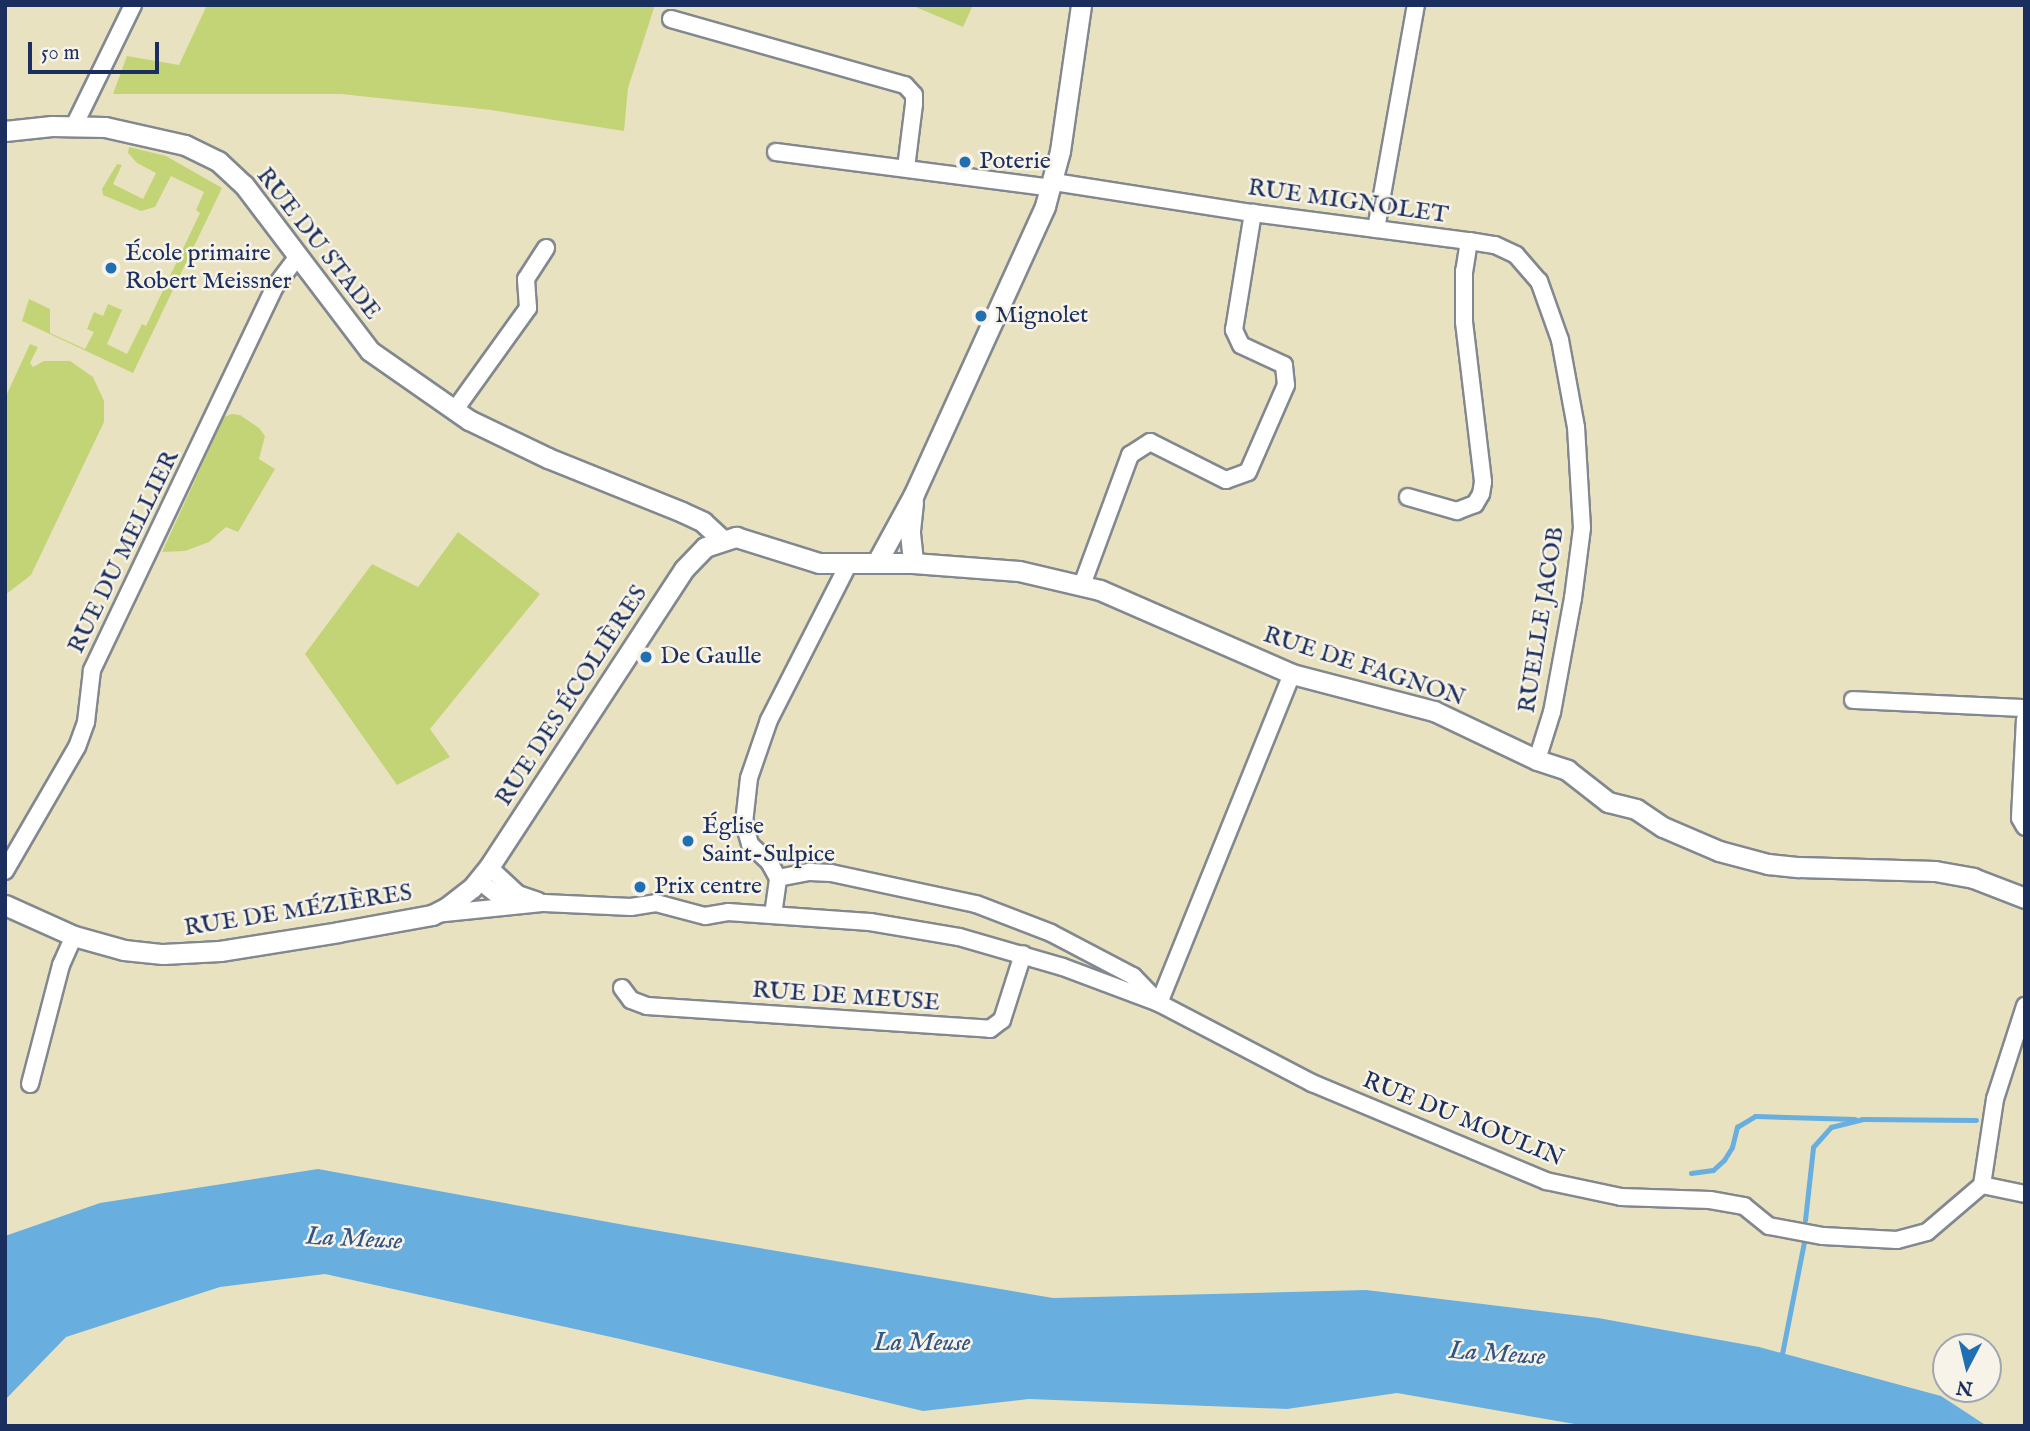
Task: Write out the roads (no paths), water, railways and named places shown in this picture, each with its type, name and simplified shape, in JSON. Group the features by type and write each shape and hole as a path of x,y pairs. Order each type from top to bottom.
{"street":[{"path":"74,126 133,5"},
{"path":"721,540 745,538 807,561 877,562 914,494 1053,185 1066,118 1081,5"},
{"path":"1376,229 1416,5"},
{"path":"671,19 905,85 914,95 906,168"},
{"name":"RUE DU STADE","path":"5,131 74,126 105,127 185,145 218,161 244,185 370,351 454,411 528,450 703,522 721,540"},
{"name":"RUE MIGNOLET","path":"776,152 1053,185 1469,241 1464,271 1464,322 1483,482 1481,494 1475,504 1457,511 1408,497"},
{"path":"1082,585 1130,456 1150,442 1226,480 1248,472 1286,385 1284,365 1241,345 1234,330 1253,213"},
{"name":"RUELLE JACOB","path":"1469,241 1495,245 1516,256 1539,281 1560,340 1576,428 1582,528 1573,598 1552,712 1537,760"},
{"path":"454,411 528,307 526,279 547,248"},
{"name":"RUE DU MELLIER","path":"5,871 77,747 86,722 92,670 274,288 298,256"},
{"path":"914,494 910,533 914,563"},
{"name":"RUE DES ÉCOLIÈRES","path":"480,878 684,569 705,547 721,540"},
{"name":"RUE DE FAGNON","path":"877,562 1019,571 1082,585 1152,611 1292,674 1434,711 1537,760 1567,770 1608,802 1636,809 1663,827 1743,859 1799,867 1917,869 1973,878 2025,898"},
{"path":"773,915 778,878 769,862 750,844 744,823 745,794 758,747 849,563"},
{"path":"1158,1003 1292,674"},
{"path":"1853,700 2025,708"},
{"path":"2025,719 2020,818 2025,827"},
{"name":"RUE DU MOULIN","path":"778,878 810,872 831,873 976,904 1051,933 1133,976 1158,1003"},
{"path":"480,878 510,906"},
{"name":"RUE DU MOULIN","path":"480,878 544,903"},
{"name":"RUE DE MÉZIÈRES","path":"5,905 74,936 124,950 180,954 286,940 432,915 457,901 480,878"},
{"name":"RUE DU MOULIN","path":"432,915 544,903 631,907 656,903 705,916 728,912 898,926 1023,954 1158,1003 1312,1083 1487,1158 1558,1183 1621,1197 1710,1200 1744,1206 1769,1226 1824,1236 1897,1240 1927,1232 1982,1185"},
{"path":"30,1084 61,965 74,936"},
{"name":"RUE DE MEUSE","path":"622,988 631,1000 647,1006 990,1029 1002,1020 1023,954"},
{"path":"2025,1006 1995,1099 1982,1185 2025,1194"}],"water":[{"name":"La Meuse","path":"318,1169 630,1226 1053,1298 1366,1290 1598,1318 1759,1347 1932,1394 1932,1403 1952,1403 1987,1426 1586,1426 1397,1393 1287,1409 1029,1399 923,1411 620,1339 325,1274 220,1287 66,1337 5,1400 5,1236 100,1203"}],"waterway":[{"path":"1691,1173 1713,1170 1724,1160 1732,1147 1737,1127 1755,1116 1855,1119"},
{"path":"1805,1220 1813,1147 1831,1127 1862,1119 1976,1120"},
{"path":"1781,1359 1804,1242"}],"place":[{"name":"Poterie","path":"965,162"},
{"name":"École primaire Robert Meissner","path":"111,268"},
{"name":"Mignolet","path":"981,316"},
{"name":"De Gaulle","path":"646,657"},
{"name":"Église Saint-Sulpice","path":"688,841"},
{"name":"Prix centre","path":"640,887"}]}
